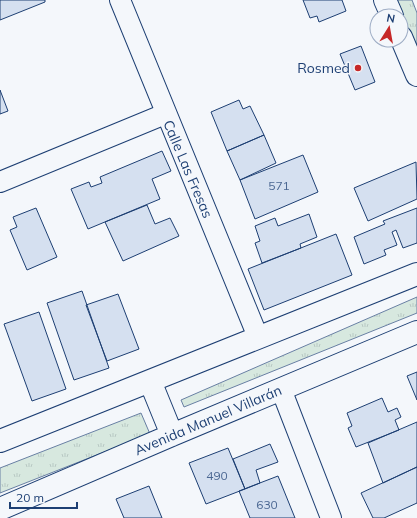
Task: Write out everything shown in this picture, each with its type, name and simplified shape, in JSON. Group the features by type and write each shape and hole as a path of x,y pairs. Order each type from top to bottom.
{"main road":[{"path":"406,48 417,75"},
{"path":"0,440 417,274"},
{"name":"Avenida Manuel Villarán","path":"0,509 417,332"},
{"path":"150,381 172,435"}],"street":[{"name":"Calle Las Fresas","path":"120,0 165,114 258,337"},
{"path":"0,182 165,114"},
{"path":"281,389 331,518"}],"green space":[{"path":"396,0 412,0 417,13 417,51 409,32 409,8 399,8"},
{"path":"417,297 417,313 184,407 181,400"},
{"path":"141,413 150,434 0,493 0,468"}],"building":[{"path":"0,0 45,0 45,2 0,20"},
{"path":"303,0 342,0 346,11 319,22 317,16 310,18"},
{"name":"Rosmed","path":"361,46 375,82 355,90 340,54"},
{"path":"0,90 8,111 0,114"},
{"path":"239,100 243,109 250,106 264,135 227,151 211,112"},
{"path":"264,135 276,163 240,180 227,151"},
{"path":"162,151 171,171 152,179 160,199 88,229 71,189 89,182 91,187 102,183 100,177"},
{"path":"303,155 318,192 255,219 240,180"},
{"path":"416,162 417,199 368,221 354,188"},
{"path":"147,205 155,224 170,218 179,236 123,261 105,222"},
{"path":"36,208 57,257 27,270 10,230 17,227 13,217"},
{"path":"417,208 417,243 403,248 396,230 392,232 397,245 384,250 386,255 364,264 354,237 385,224 383,221"},
{"path":"309,214 317,237 300,244 301,248 262,263 255,243 260,241 255,226 275,218 278,226"},
{"path":"336,234 352,275 264,310 248,269"},
{"path":"82,291 109,368 74,380 47,303"},
{"path":"118,294 139,349 107,361 86,305"},
{"path":"39,312 66,389 32,401 4,324"},
{"path":"417,372 417,400 407,376"},
{"path":"382,398 388,412 397,408 401,417 395,420 399,430 356,447 348,428 352,426 347,413"},
{"path":"417,422 417,467 383,483 368,443"},
{"path":"270,444 278,462 256,470 260,483 245,489 233,459"},
{"path":"228,448 245,489 206,504 189,463"},
{"path":"417,467 417,503 384,518 373,518 361,493"},
{"path":"278,476 295,518 250,518 239,491"},
{"path":"149,486 162,518 124,518 116,499"}],"place":[{"name":"Rosmed","path":"358,68"}]}
